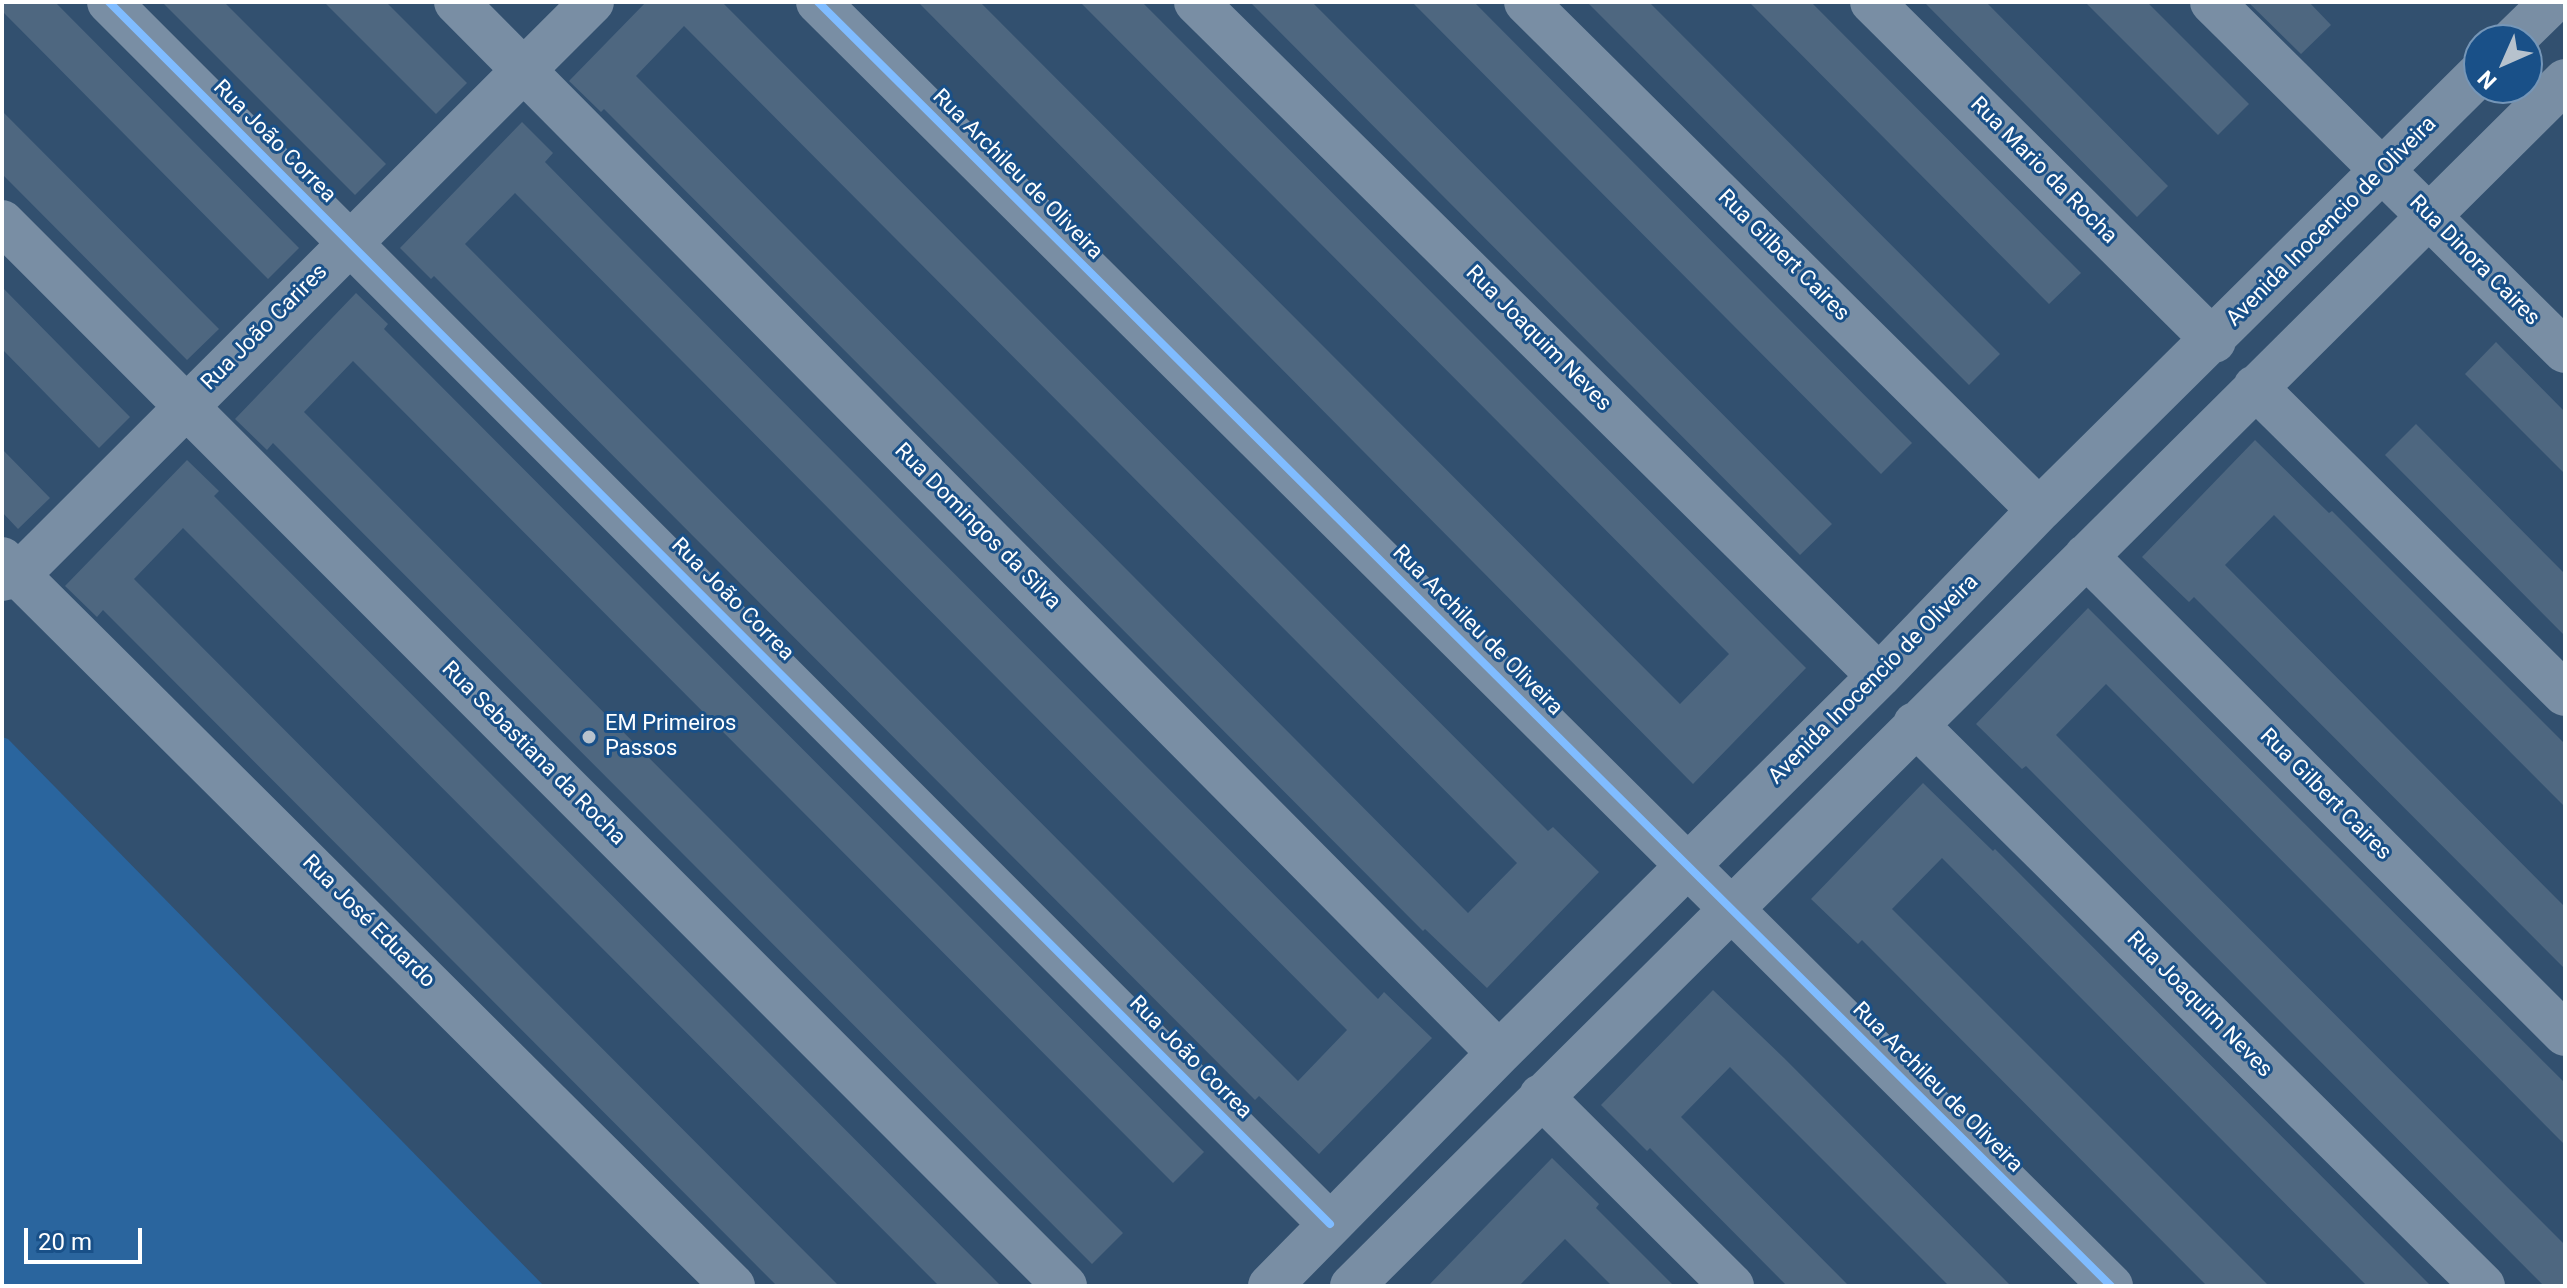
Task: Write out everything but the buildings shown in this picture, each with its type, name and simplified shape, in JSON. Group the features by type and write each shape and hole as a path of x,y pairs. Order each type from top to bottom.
{"street":[{"name":"Rua João Correa","path":"109,2 1330,1224"},
{"name":"Rua Domingos da Silva","path":"456,2 1499,1053"},
{"name":"Rua João Carires","path":"7,571 187,407 592,2"},
{"name":"Rua Archileu de Oliveira","path":"818,2 2111,1286"},
{"name":"Rua Joaquim Neves","path":"1196,2 1879,676"},
{"name":"Rua Gilbert Caires","path":"1526,2 2039,510"},
{"name":"Rua Mario da Rocha","path":"1872,2 2214,341"},
{"name":"Rua Dinora Caires","path":"2212,2 2565,351"},
{"path":"2527,24 2545,4"},
{"path":"1374,1279 1541,1096 2565,81"},
{"name":"Avenida Inocencio de Oliveira","path":"1270,1286 1499,1053 1879,676 2039,510 2214,341 2463,90"},
{"name":"Rua Sebastiana da Rocha","path":"2,222 1065,1286"},
{"path":"2255,387 2565,694"},
{"name":"Rua Gilbert Caires","path":"2086,556 2565,1034"},
{"name":"Rua José Eduardo","path":"7,571 733,1286"},
{"name":"Rua Joaquim Neves","path":"1915,724 2483,1286"},
{"path":"1541,1096 1732,1286"}],"shaded area":[{"path":"2,737 8,739 544,1286 2,1286"}],"cycle path":[{"path":"109,2 1330,1224"},
{"path":"818,2 2111,1286"}],"place":[{"name":"EM Primeiros Passos","path":"589,737"}]}
